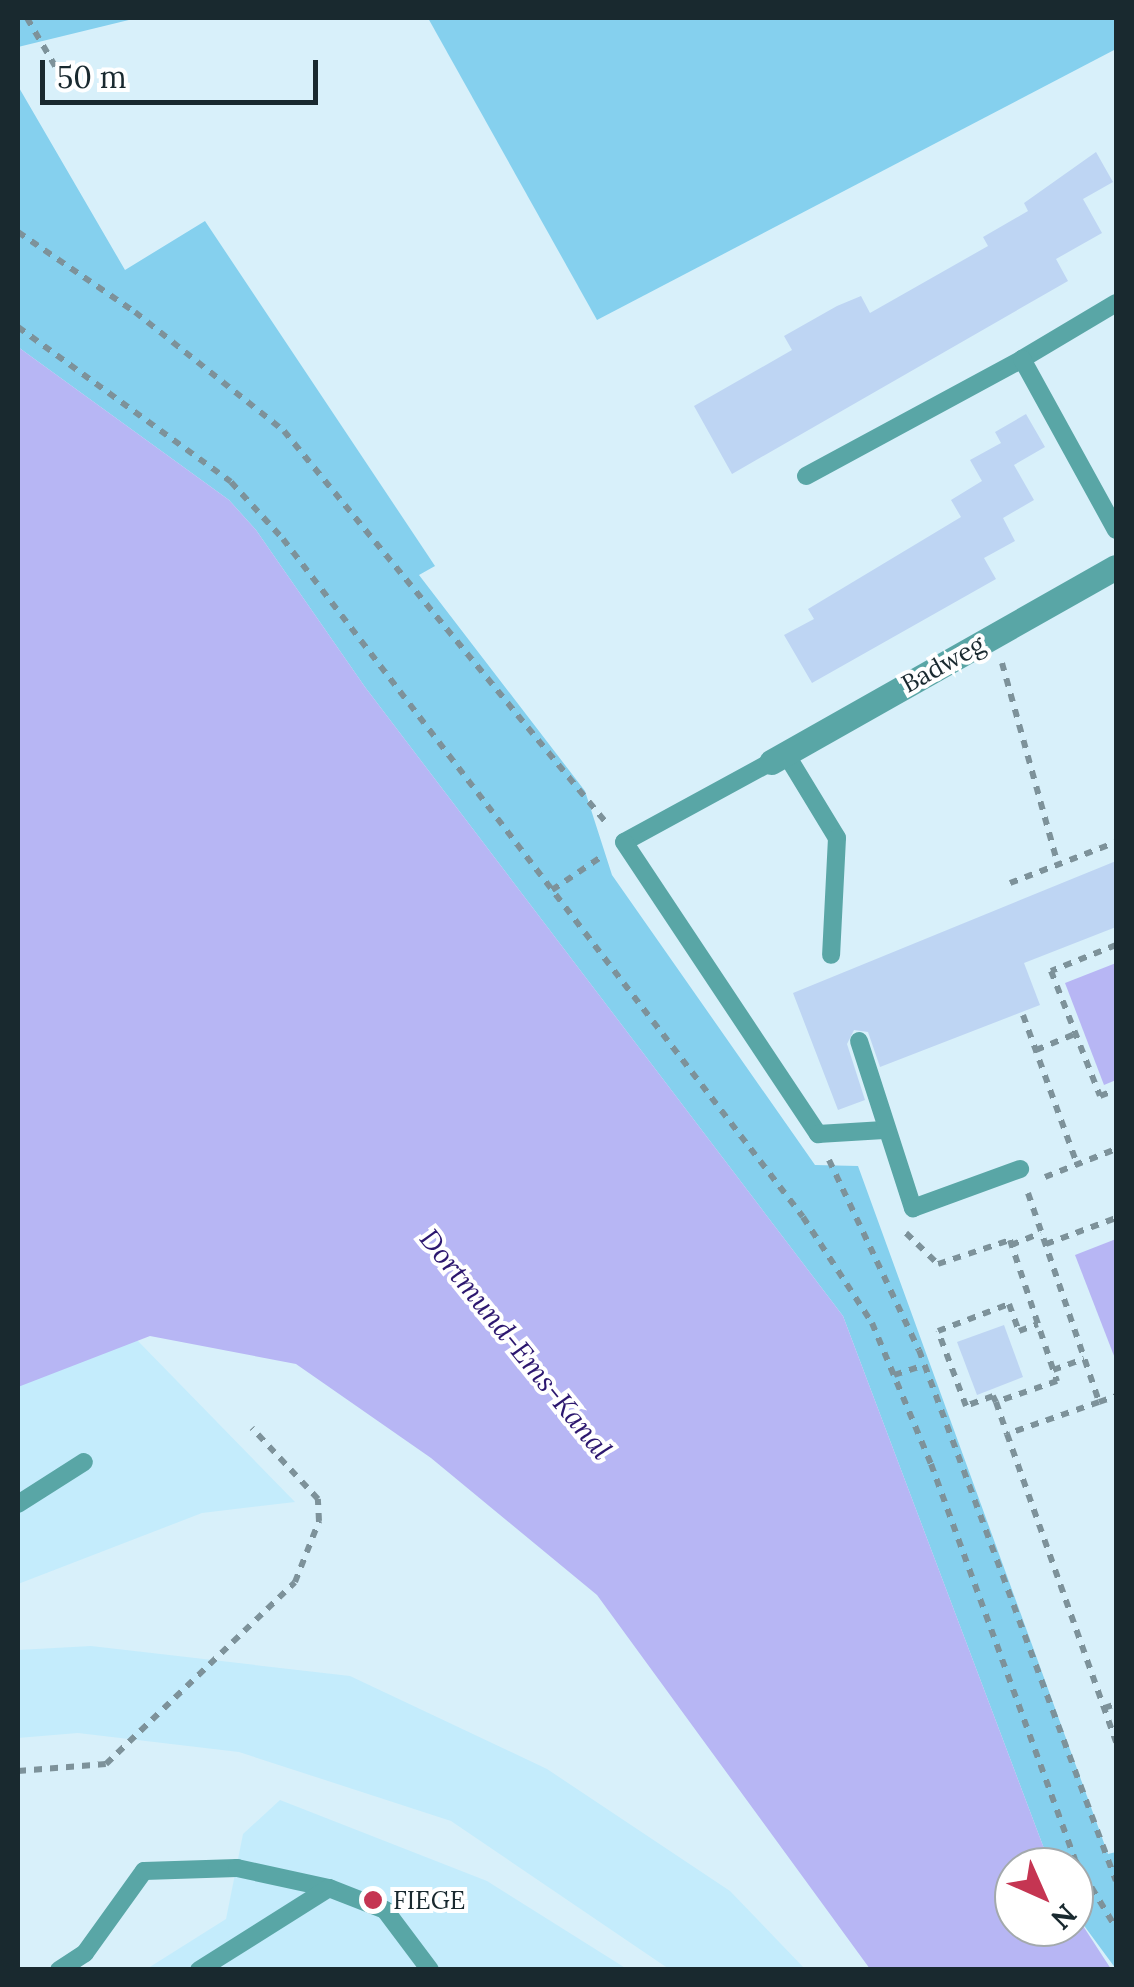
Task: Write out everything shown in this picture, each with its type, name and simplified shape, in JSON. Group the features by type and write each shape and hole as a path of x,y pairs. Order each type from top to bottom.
{"street":[{"name":"Badweg","path":"778,758 1116,567"}],"lane":[{"path":"806,476 1116,304"},
{"path":"1022,359 1116,530"},
{"path":"831,955 838,838 778,758 624,842 818,1134 884,1130"},
{"path":"859,1041 884,1130 913,1208 1023,1177"},
{"path":"18,1504 84,1462"},
{"path":"58,1970 84,1953 144,1871 236,1868 329,1888 385,1910 430,1970"},
{"path":"199,1970 329,1888"}],"path":[{"path":"27,18 65,83"},
{"path":"18,232 135,312 284,431 624,842"},
{"path":"18,327 232,482 283,539 803,1218 872,1323 898,1374 1075,1860 1116,1928"},
{"path":"1000,657 1058,864"},
{"path":"1010,884 1116,842"},
{"path":"552,890 598,859"},
{"path":"1116,945 1051,971 1100,1096 1116,1090"},
{"path":"1022,1014 1077,1164"},
{"path":"1036,1050 1075,1034"},
{"path":"818,1134 924,1364 1116,1882"},
{"path":"1023,1177 1077,1164 1116,1149"},
{"path":"1033,1207 1099,1402"},
{"path":"913,1208 899,1213 909,1242 938,1264 1042,1233"},
{"path":"1046,1244 1116,1218"},
{"path":"996,1402 1057,1381 1011,1245"},
{"path":"1038,1324 1019,1331 1010,1304 938,1331 966,1406 993,1396 996,1402 1116,1742"},
{"path":"1054,1370 1084,1359"},
{"path":"898,1374 924,1364"},
{"path":"1008,1434 1116,1396"},
{"path":"18,1771 106,1764 295,1582 319,1521 318,1499 252,1428"},
{"path":"1104,1708 1116,1704"}],"shaded area":[{"path":"18,18 137,18 18,47"},
{"path":"428,18 1116,18 1116,49 597,320"},
{"path":"18,86 125,270 205,221 435,566 419,575 585,791 612,875 815,1165 858,1166 1108,1854 1116,1852 1116,1969 1094,1939 1094,1847 1043,1847 843,1316 365,687 256,530 229,500 18,347"},
{"path":"18,1133 137,1340 295,1502 202,1513 18,1584"},
{"path":"91,1646 350,1676 547,1769 730,1891 805,1969 669,1969 451,1821 239,1752 78,1733 18,1738 18,1650"},
{"name":"FIEGE","path":"280,1800 487,1881 627,1969 145,1970 226,1919 243,1834"}],"water":[{"name":"Dortmund-Ems-Kanal","path":"18,347 229,500 256,530 365,687 843,1316 1043,1847 994,1847 994,1947 1094,1947 1094,1943 1111,1969 870,1969 597,1595 431,1458 296,1364 150,1336 18,1387"},
{"path":"1116,963 1116,1080 1104,1085 1065,983"},
{"path":"1116,1239 1116,1361 1075,1255"}],"building":[{"path":"1096,152 1113,182 1083,199 1102,233 1056,259 1068,281 732,474 694,406 792,350 784,336 837,306 861,296 870,313 988,246 983,237 1028,211 1024,203"},
{"path":"1026,414 1045,447 1014,465 1034,500 1003,518 1015,541 984,558 996,579 812,683 784,635 814,619 808,609 961,517 951,500 982,481 970,460 1001,443 995,432"},
{"path":"1116,861 1116,927 1024,963 1040,1005 880,1067 868,1032 854,1030 847,1044 865,1100 838,1110 793,993"},
{"path":"1004,1325 1023,1377 977,1395 957,1342"}],"place":[{"name":"FIEGE","path":"373,1900"}]}
